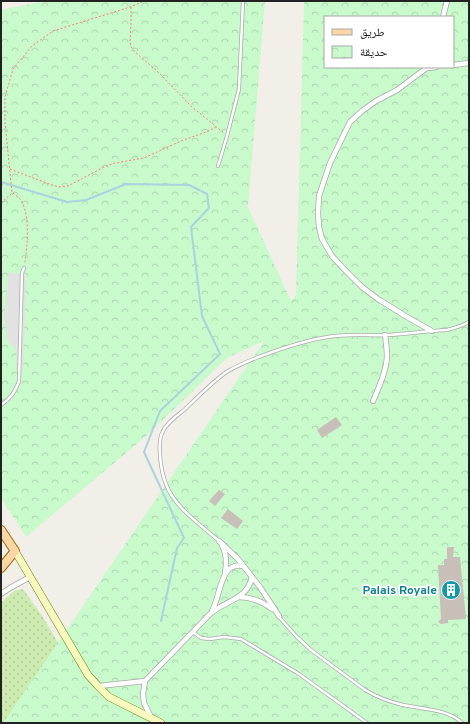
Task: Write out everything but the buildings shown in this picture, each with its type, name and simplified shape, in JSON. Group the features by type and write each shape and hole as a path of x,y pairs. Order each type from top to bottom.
{"main road":[{"path":"1,530 88,675 109,697 161,723"},
{"path":"1,568 15,552"}],"street":[{"path":"443,16 447,1"},
{"path":"454,65 469,62"},
{"path":"427,68 398,90 362,110 350,122 330,163 320,196 318,213 322,239 332,256 343,268 362,287 378,299 432,331"},
{"path":"373,401 380,387 387,358 385,335"},
{"path":"219,541 235,556 252,577 279,616"},
{"path":"210,614 216,604 226,565 225,551 219,541"},
{"path":"224,576 232,567 238,565 243,566"},
{"path":"1,594 30,577"},
{"path":"151,717 144,703 143,694 145,681 210,614 219,607 243,594 249,587 252,577"},
{"path":"237,598 249,598 265,604 279,616"},
{"path":"98,686 145,681"}],"lane":[{"path":"218,166 239,88 243,1"},
{"path":"1,405 14,393 19,381 22,273 24,268"},
{"path":"219,541 180,506 166,484 161,467 160,449 162,434 167,426 207,389 228,372 241,364 276,351 324,337 385,335 432,331 463,326 469,322"},
{"path":"279,616 296,636 311,650 374,696 404,705 438,711 459,720 462,723"},
{"path":"192,632 201,638 210,639 224,637 241,639 299,674 367,723"}],"path":[{"path":"24,268 28,230 22,202 12,193 4,122 5,97 13,70 32,46 53,31 130,7 144,1"},
{"path":"130,7 131,47 192,107 227,136"},
{"path":"10,169 52,185 60,187 68,186 106,166 144,158 181,141 206,132 216,126"},
{"path":"1,203 12,193"}],"green space":[{"path":"45,1 265,1 248,207 291,301 296,295 304,1 469,1 469,723 3,723 264,341 227,358 145,437 26,537 1,498 1,10"},
{"path":"23,589 43,617 78,677 138,723 1,723 1,603 14,591"}],"shaded area":[{"path":"8,272 26,275 23,370 16,370 16,350 7,340 4,317"}],"waterway":[{"path":"1,182 67,202 86,200 126,184 189,185 207,194 209,208 191,227 202,316 220,354 160,411 144,452 184,538 177,548 161,621"}],"place":[{"name":"Palais Royale","path":"451,590"}]}
